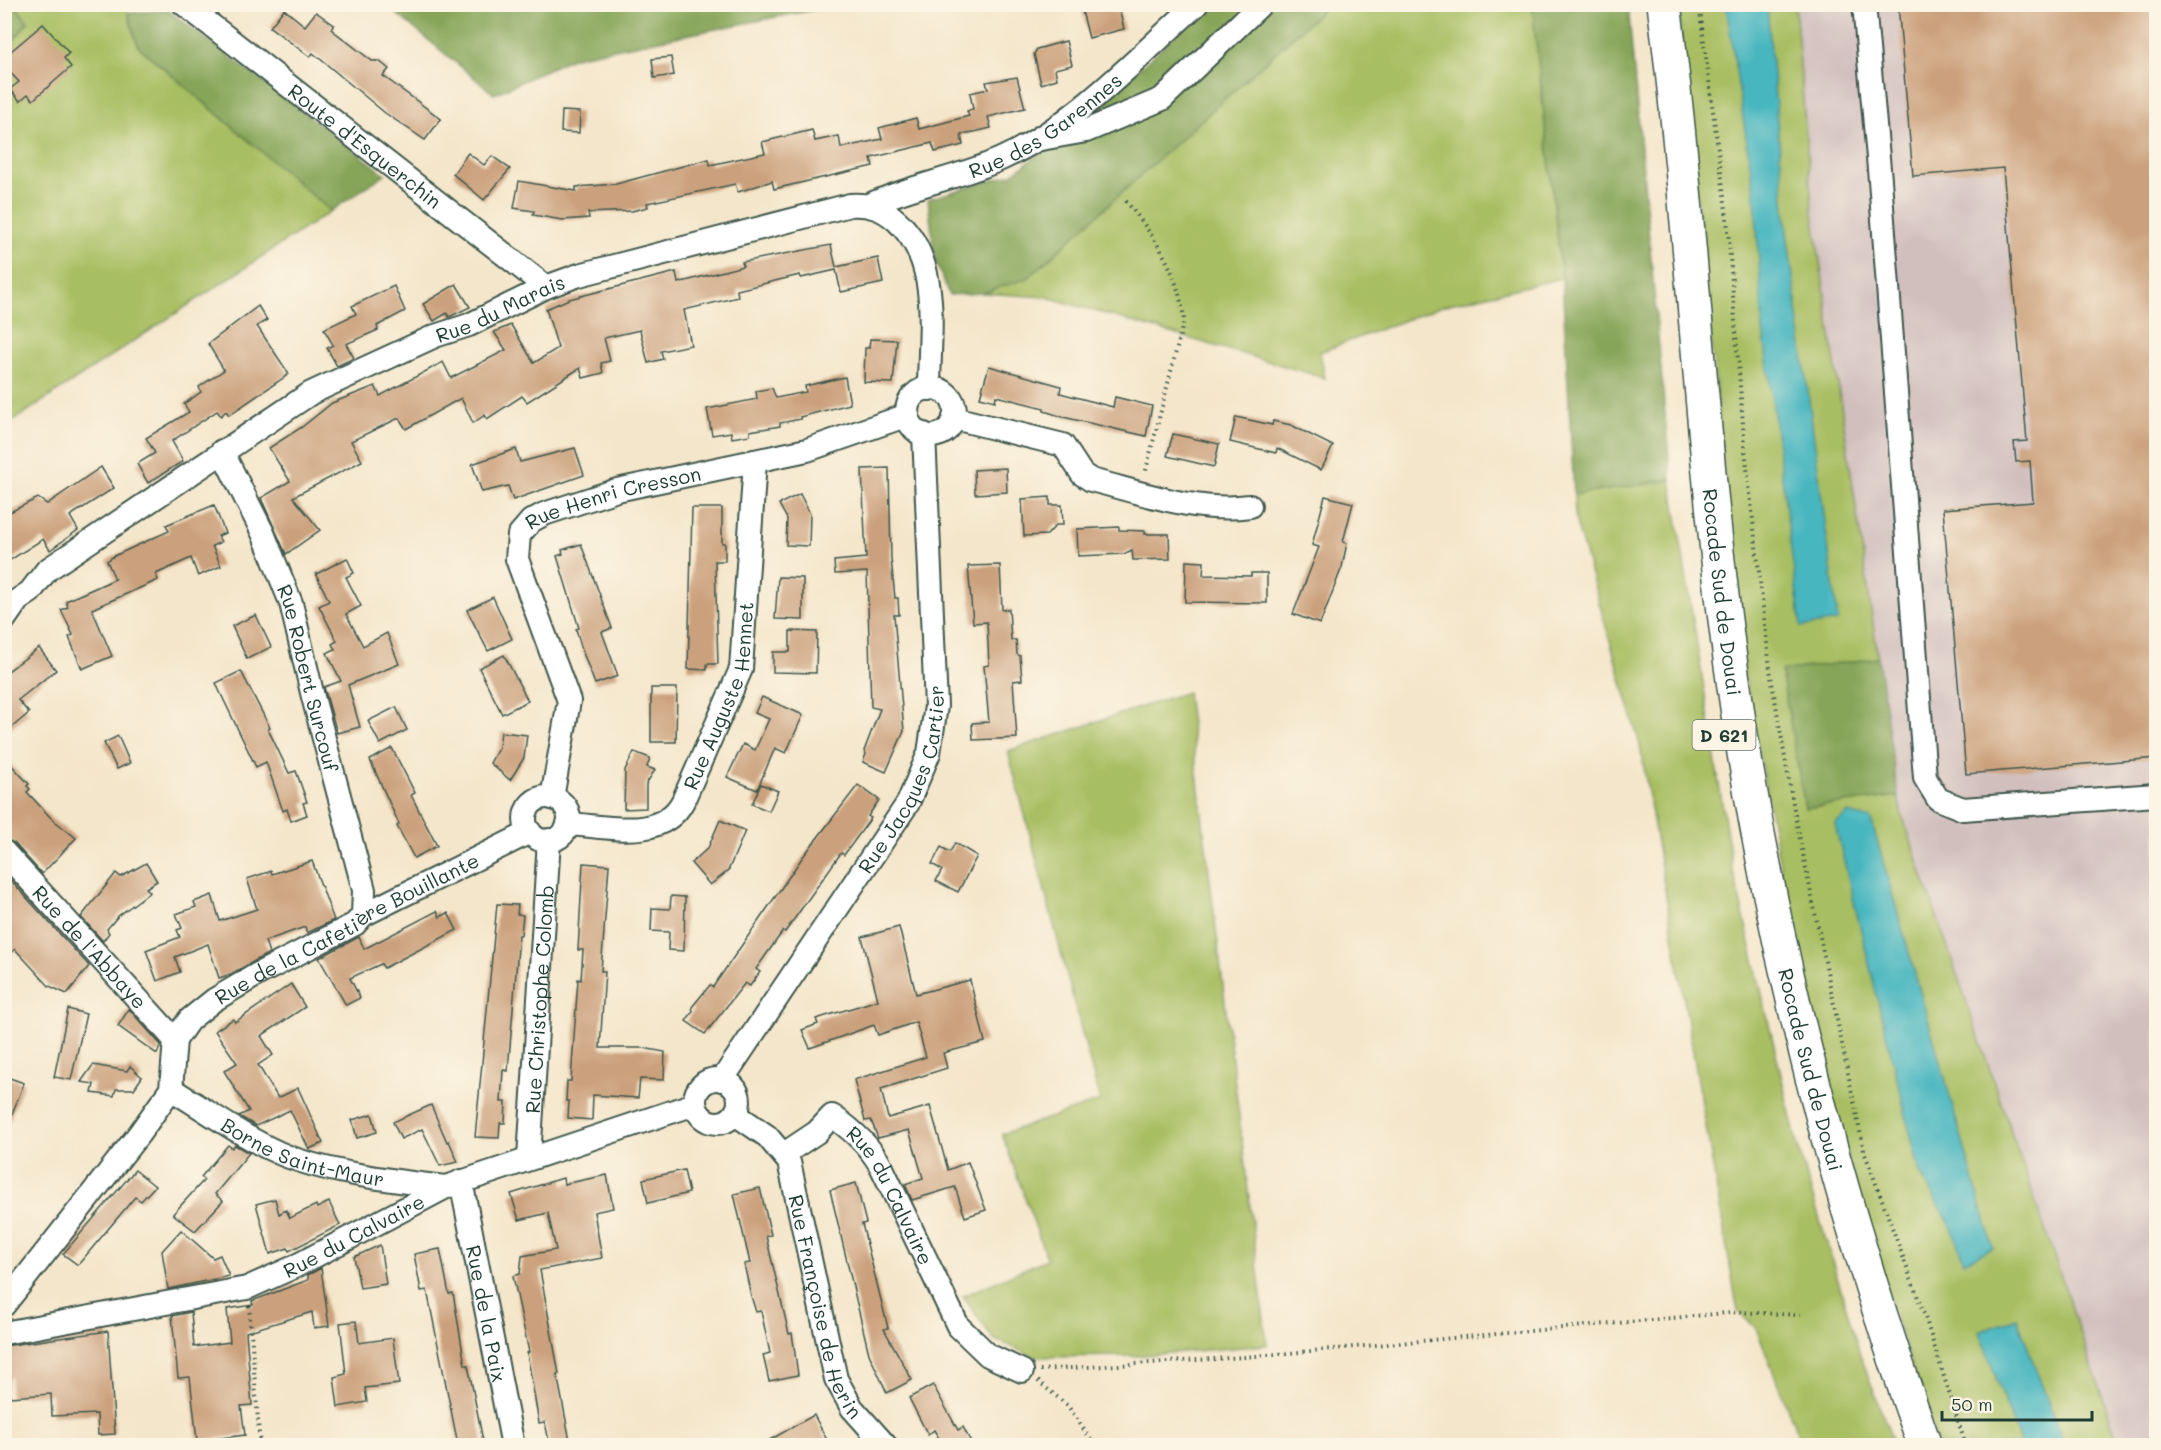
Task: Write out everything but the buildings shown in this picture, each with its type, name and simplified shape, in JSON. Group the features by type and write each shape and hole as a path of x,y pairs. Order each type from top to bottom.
{"highway":[{"name":"Rocade Sud de Douai","path":"1647,4 1702,569 1738,824 1770,982 1812,1156 1851,1291 1903,1446"},
{"name":"Rocade Sud de Douai","path":"1664,4 1677,108 1723,602 1738,716 1764,867 1779,943 1830,1137 1862,1249 1925,1446"}],"street":[{"name":"Route d'Esquerchin","path":"184,4 546,287"},
{"path":"1034,140 1086,131 1162,99 1261,4"},
{"path":"1864,4 1880,180 1925,778 1938,799 1963,809 2157,795"},
{"name":"Rue des Garennes","path":"869,205 903,190 987,165 1034,140 1093,97 1196,5"},
{"name":"Rue du Marais","path":"4,620 18,600 33,589 47,570 178,484 222,451 326,385 435,336 469,325 546,287 579,276 850,206 869,205"},
{"path":"869,205 889,214 906,230 924,262 930,318 929,388"},
{"path":"929,388 939,390 949,396 954,406 954,418 944,432 932,436 924,434 912,425 908,415 911,400 919,392 929,388"},
{"name":"Rue Henri Cresson","path":"552,798 569,701 517,559 519,536 538,517 602,494 816,448 908,415"},
{"path":"954,418 1059,443 1069,451 1086,478 1212,508 1250,506"},
{"name":"Rue Jacques Cartier","path":"722,1080 908,803 926,764 936,706 924,434"},
{"name":"Rue Robert Surcouf","path":"222,451 267,542 291,603 364,891 363,915"},
{"name":"Rue Auguste Hennet","path":"568,824 652,827 671,819 683,801 741,669 754,461"},
{"path":"552,798 566,808 568,824 562,835 539,836 526,819 530,806 539,799 552,798"},
{"name":"Rue de la Cafetière Bouillante","path":"175,1040 189,1020 214,1000 273,965 355,924 363,915 539,836"},
{"name":"Rue Christophe Colomb","path":"530,1158 539,836"},
{"name":"Rue de l'Abbaye","path":"4,852 175,1040"},
{"path":"4,1305 171,1089 175,1040"},
{"path":"715,1079 722,1080 728,1082 737,1093 739,1100 735,1114 724,1122 711,1123 700,1116 694,1104 695,1097 702,1085 715,1079"},
{"name":"Borne Saint-Maur","path":"171,1089 264,1146 296,1159 396,1180 454,1184"},
{"name":"Rue du Calvaire","path":"15,1330 247,1288 294,1267 454,1184 694,1104"},
{"path":"735,1114 767,1136 784,1154"},
{"name":"Rue du Calvaire","path":"784,1154 817,1132 832,1116 853,1131 870,1149 882,1168 958,1326 988,1355 1022,1371"},
{"name":"Rue Françoise de Herin","path":"784,1154 792,1171 836,1379 852,1408 886,1446"},
{"name":"Rue de la Paix","path":"454,1184 513,1446"},
{"path":"15,1330 27,1278"}],"path":[{"path":"1698,4 1728,218 1745,450 1770,677 1795,816 1864,1151 1925,1317 1966,1446"},
{"path":"1126,201 1159,243 1181,299 1184,320 1140,492"},
{"path":"247,1288 260,1446"},
{"path":"1022,1371 1245,1357 1738,1312 1801,1315"},
{"path":"1022,1371 1056,1394 1081,1423 1095,1446"}],"shaded area":[{"path":"1795,5 2156,5 2156,1445 2119,1445 1901,812 1812,206"}],"green space":[{"path":"5,4 15,5 28,22 5,51"},
{"path":"15,5 125,5 138,46 331,211 5,426 4,130 12,124 5,89 5,51 28,22"},
{"path":"386,5 838,5 574,57 494,94"},
{"path":"1208,5 1328,5 1028,278 983,293 949,295 935,260 928,199 1012,174 1079,124"},
{"path":"1328,5 1532,5 1562,278 1445,305 1320,352 1325,378 1047,297 983,293 1028,277"},
{"path":"1532,5 1628,5 1671,480 1574,495 1562,278"},
{"path":"1678,5 1795,5 1812,206 1878,658 1781,671 1806,808 1898,796 1901,812 2119,1445 1938,1445 1862,1216 1799,967 1744,673"},
{"path":"168,10 385,174 331,211 138,46 128,13"},
{"path":"1671,480 1732,866 1797,1144 1861,1357 1894,1445 1802,1445 1756,1328 1738,1312 1640,745 1575,519 1574,495"},
{"path":"1878,658 1898,796 1805,808 1781,671"},
{"path":"1187,692 1267,1345 1134,1356 1036,1357 993,1339 963,1296 1047,1259 1002,1134 1100,1101 1008,751"}],"water":[{"path":"1726,5 1767,5 1787,232 1838,621 1801,627 1763,329 1755,197"},
{"path":"1848,813 1871,819 1993,1248 1964,1262 1951,1226 1920,1173 1835,824"},
{"path":"2017,1318 2064,1445 2021,1445 1979,1332"}]}
